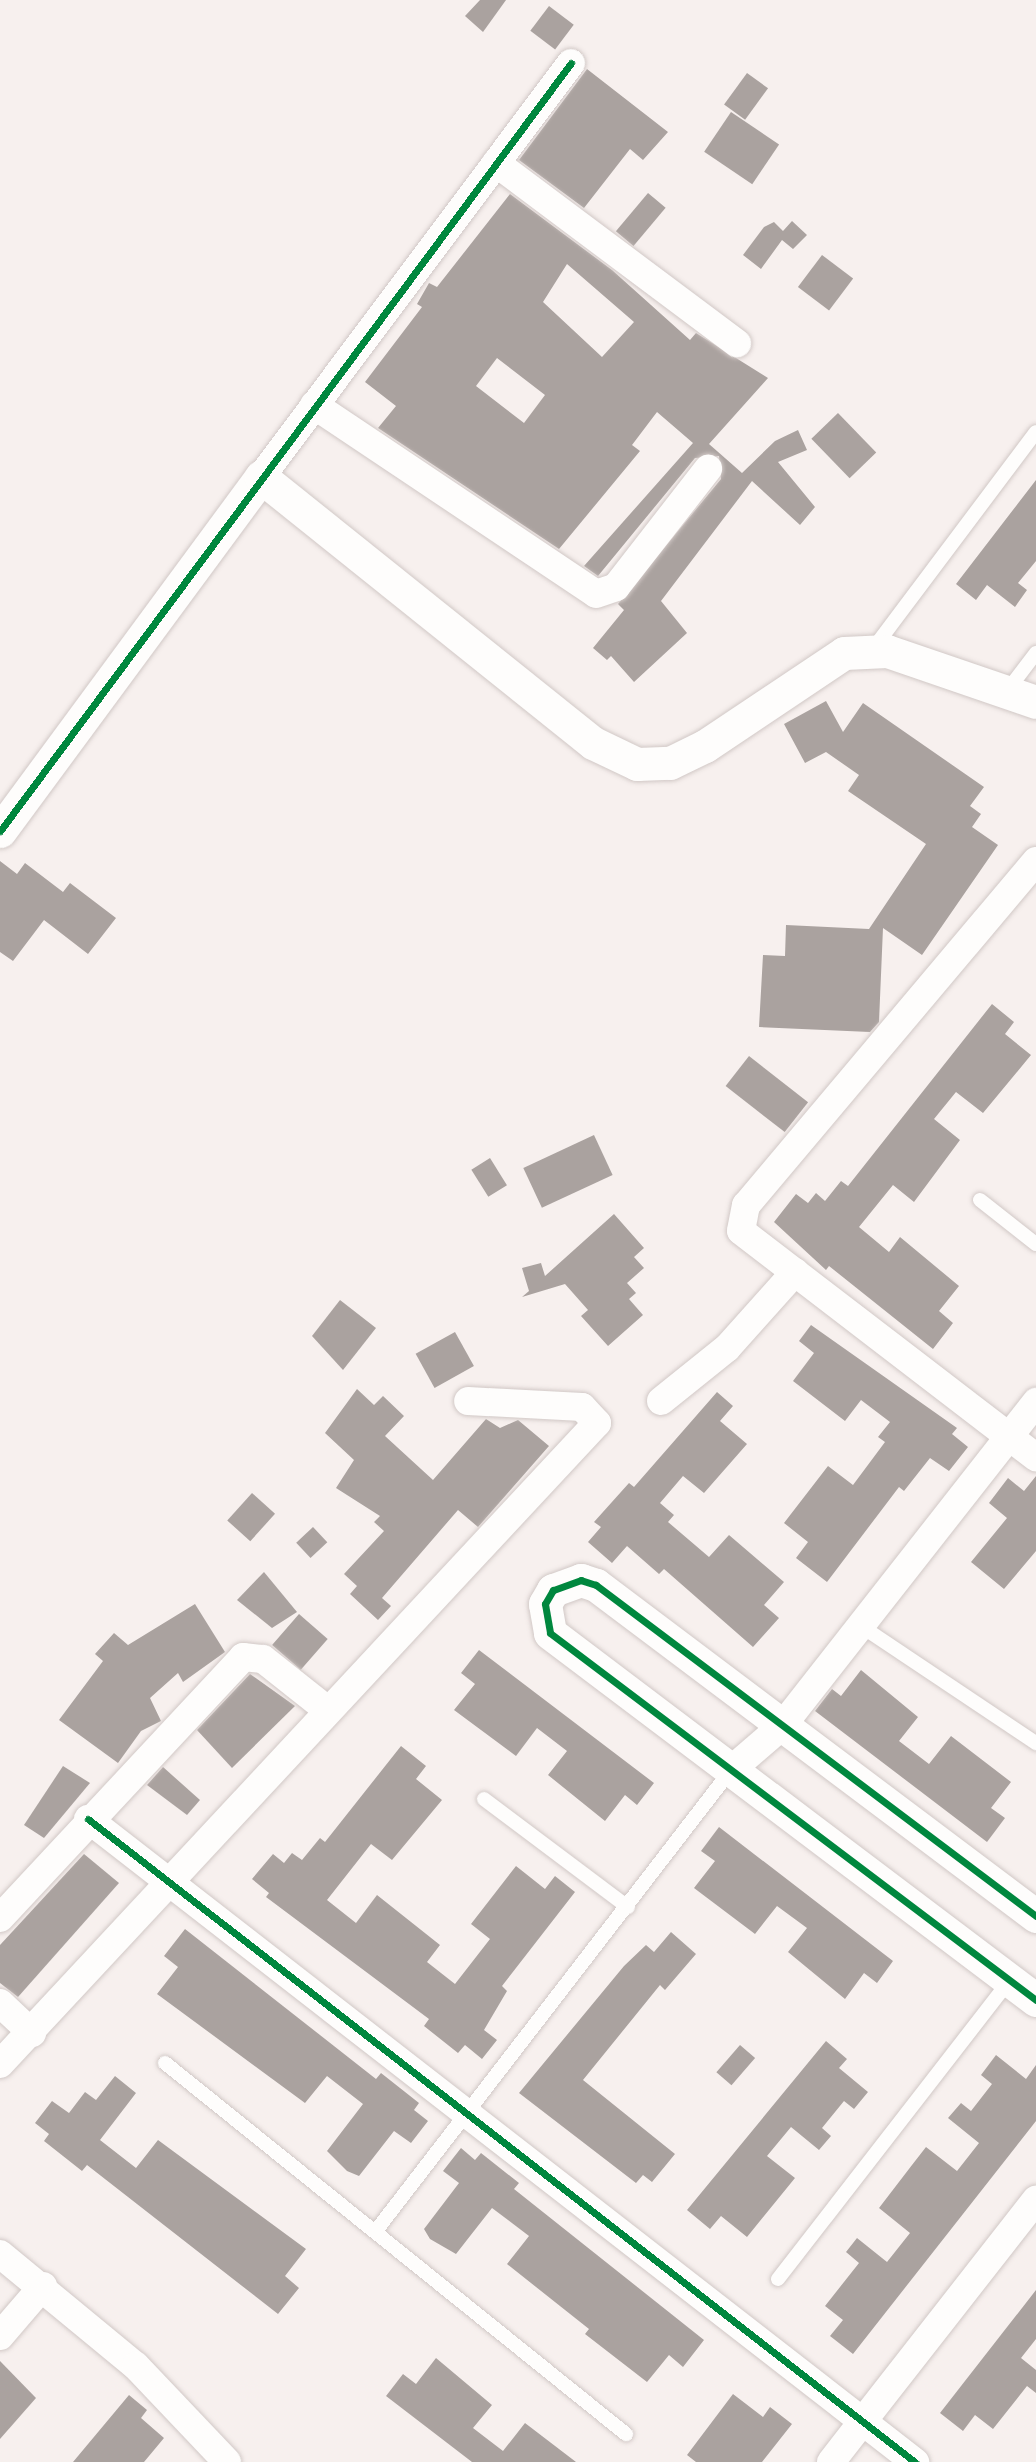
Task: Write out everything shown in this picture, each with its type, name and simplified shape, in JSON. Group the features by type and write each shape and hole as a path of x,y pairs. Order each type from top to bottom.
{"street":[{"path":"0,831 314,405 571,63"},
{"path":"496,163 737,343"},
{"path":"314,405 596,594 616,587 708,469"},
{"path":"261,477 593,743 637,764 670,763 705,746 810,670 844,653 871,652 1021,697"},
{"path":"1035,862 746,1205 741,1231 1036,1457"},
{"path":"661,1401 727,1348 795,1272"},
{"path":"0,2064 32,2034 171,1886 325,1708 597,1423 582,1406 468,1401"},
{"path":"731,1770 782,1726 1036,1402"},
{"path":"1023,1990 550,1633 545,1604 553,1590 581,1580 596,1585 1036,1916"},
{"path":"0,1918 88,1819 243,1657 262,1659 325,1708"},
{"path":"88,1819 915,2462"},
{"path":"0,2003 32,2034"},
{"path":"831,2462 1036,2200"},
{"path":"0,2254 43,2286 135,2365 227,2462"},
{"path":"0,2336 43,2286"}],"lane":[{"path":"871,652 1036,432"},
{"path":"1021,697 1036,653"},
{"path":"980,1200 1036,1244"},
{"path":"861,1626 1036,1743"},
{"path":"375,2232 468,2117 731,1770"},
{"path":"484,1800 628,1907"},
{"path":"778,2279 1023,1990"},
{"path":"165,2063 626,2434"}],"building":[{"path":"480,0 506,0 483,32 465,16"},
{"path":"549,6 574,25 555,49 530,31"},
{"path":"587,69 668,132 643,160 630,149 584,208 519,160"},
{"path":"747,73 768,88 745,120 724,105"},
{"path":"731,112 779,144 752,184 704,152"},
{"path":"648,193 666,208 633,246 616,231"},
{"path":"510,194 612,270 690,340 696,333 768,378 709,444 742,473 775,441 798,430 807,450 778,462 815,507 800,525 752,481 661,601 687,633 634,682 611,656 607,660 593,648 624,610 618,604 721,479 719,456 695,458 598,576 584,566 693,443 657,412 632,445 640,451 559,549 378,428 396,406 365,382 422,307 417,304 429,283 437,287","holes":["567,264 634,322 602,357 543,302","497,358 545,395 524,423 476,386"]},
{"path":"792,221 807,235 793,249 782,240 761,269 743,255 764,227 774,222 783,231"},
{"path":"822,255 853,278 829,310 798,287"},
{"path":"838,413 876,453 850,478 811,439"},
{"path":"1036,480 1036,561 1018,583 1027,590 1015,607 987,585 976,600 956,584"},
{"path":"826,701 843,732 863,703 984,787 970,806 981,814 972,827 998,845 922,955 883,928 879,1022 870,1032 759,1027 763,955 785,956 786,925 869,929 926,844 848,791 859,775 826,752 805,763 784,724"},
{"path":"0,861 17,874 25,863 63,892 70,883 116,918 88,954 44,920 13,961 0,952"},
{"path":"992,1004 1014,1022 1005,1034 1031,1055 983,1113 956,1092 934,1119 960,1140 914,1202 893,1185 859,1227 889,1252 900,1237 959,1286 939,1311 953,1323 933,1349 829,1266 826,1270 774,1222 796,1194 808,1203 816,1193 825,1201 841,1181 848,1186"},
{"path":"749,1056 808,1102 785,1132 726,1086"},
{"path":"594,1135 613,1175 542,1208 523,1168"},
{"path":"490,1158 507,1185 488,1197 471,1170"},
{"path":"614,1214 644,1248 634,1257 644,1268 627,1283 636,1293 629,1299 643,1315 608,1346 581,1316 588,1310 565,1284 522,1297 529,1291 522,1268 541,1263 545,1276"},
{"path":"340,1300 376,1328 343,1370 312,1336"},
{"path":"811,1325 957,1428 952,1434 968,1447 949,1471 930,1458 904,1491 899,1487 827,1582 796,1558 808,1542 784,1523 828,1466 853,1485 885,1442 878,1437 890,1422 861,1400 845,1421 793,1381 814,1353 799,1341"},
{"path":"455,1332 474,1366 435,1388 416,1354"},
{"path":"357,1389 374,1405 383,1396 404,1416 385,1436 433,1480 486,1419 500,1428 518,1420 549,1446 478,1527 458,1510 382,1598 391,1606 378,1620 350,1594 357,1586 344,1574 384,1531 374,1522 380,1516 336,1488 354,1460 325,1433"},
{"path":"717,1392 733,1406 720,1421 747,1444 704,1493 683,1476 660,1503 674,1515 668,1522 709,1557 729,1535 784,1582 764,1605 779,1618 753,1647 664,1569 659,1574 627,1546 612,1563 588,1542 601,1527 594,1522 629,1483 634,1487"},
{"path":"1036,1476 1036,1551 1004,1589 971,1562 1007,1518 989,1503 1008,1478 1024,1491"},
{"path":"252,1493 275,1514 250,1541 227,1520"},
{"path":"313,1527 327,1542 311,1558 296,1543"},
{"path":"264,1572 297,1612 272,1628 237,1600"},
{"path":"195,1604 225,1652 183,1682 178,1673 150,1698 161,1721 141,1731 118,1763 59,1720 103,1661 95,1654 114,1633 128,1645"},
{"path":"299,1614 328,1639 301,1670 272,1645"},
{"path":"479,1650 654,1783 637,1805 625,1795 605,1821 548,1775 567,1751 537,1728 516,1756 454,1710 475,1684 461,1673"},
{"path":"861,1670 918,1717 899,1741 929,1764 951,1736 1011,1782 991,1808 1005,1818 987,1842 815,1711 832,1689 841,1696"},
{"path":"250,1674 295,1706 232,1768 197,1730"},
{"path":"401,1746 426,1766 416,1779 442,1800 392,1860 371,1844 327,1900 356,1923 377,1895 440,1945 427,1962 455,1984 490,1939 471,1924 516,1866 545,1889 555,1876 575,1892 502,1986 507,1991 484,2030 497,2040 482,2059 465,2045 458,2053 424,2026 429,2019 266,1897 269,1893 252,1879 273,1854 284,1863 292,1853 302,1860 320,1838 325,1842"},
{"path":"63,1766 90,1783 44,1838 24,1825"},
{"path":"163,1767 200,1800 187,1815 147,1785"},
{"path":"719,1827 893,1961 877,1983 864,1973 845,1999 788,1952 807,1928 777,1906 755,1934 694,1888 715,1861 701,1851"},
{"path":"84,1854 119,1883 18,1997 0,1983 0,1945"},
{"path":"185,1929 376,2079 381,2073 419,2103 414,2110 428,2121 411,2143 394,2131 359,2176 347,2171 327,2151 363,2104 327,2076 305,2103 157,1994 178,1967 164,1956"},
{"path":"671,1932 696,1954 665,1990 660,1985 583,2080 675,2154 652,2182 643,2175 636,2183 519,2093 624,1966 646,1945 654,1952"},
{"path":"826,2041 847,2059 839,2068 868,2092 854,2109 844,2101 822,2128 831,2136 819,2150 791,2127 767,2156 795,2178 747,2237 721,2216 710,2229 687,2210"},
{"path":"740,2045 755,2058 731,2085 716,2072"},
{"path":"996,2055 1026,2079 1036,2065 1036,2121 853,2354 830,2336 843,2320 825,2306 859,2263 846,2252 857,2238 887,2262 910,2233 879,2208 912,2165 926,2147 957,2171 979,2143 948,2118 961,2103 971,2111 992,2084 981,2075"},
{"path":"115,2076 136,2093 100,2140 136,2168 158,2140 306,2249 285,2276 299,2288 278,2314 87,2165 82,2171 44,2141 49,2134 35,2123 52,2101 69,2113 85,2092 96,2100"},
{"path":"461,2148 475,2160 481,2153 519,2183 514,2189 704,2340 683,2367 669,2355 647,2382 585,2334 589,2329 507,2264 529,2236 492,2208 456,2254 430,2239 424,2229 459,2183 443,2171"},
{"path":"1036,2290 1036,2339 1021,2358 1036,2370 1036,2393 1027,2386 993,2429 975,2415 963,2431 940,2413"},
{"path":"436,2358 492,2405 473,2428 503,2451 525,2423 576,2462 472,2462 386,2396 403,2374 416,2384"},
{"path":"0,2361 36,2398 0,2439"},
{"path":"733,2394 763,2417 770,2407 792,2424 762,2462 696,2462 687,2455"},
{"path":"129,2395 147,2410 141,2418 164,2438 144,2462 73,2462"}],"cycle path":[{"path":"0,831 571,63"},
{"path":"1036,1916 596,1585 581,1580 553,1590 545,1604 550,1633 1036,2000"},
{"path":"88,1819 915,2462"}]}
